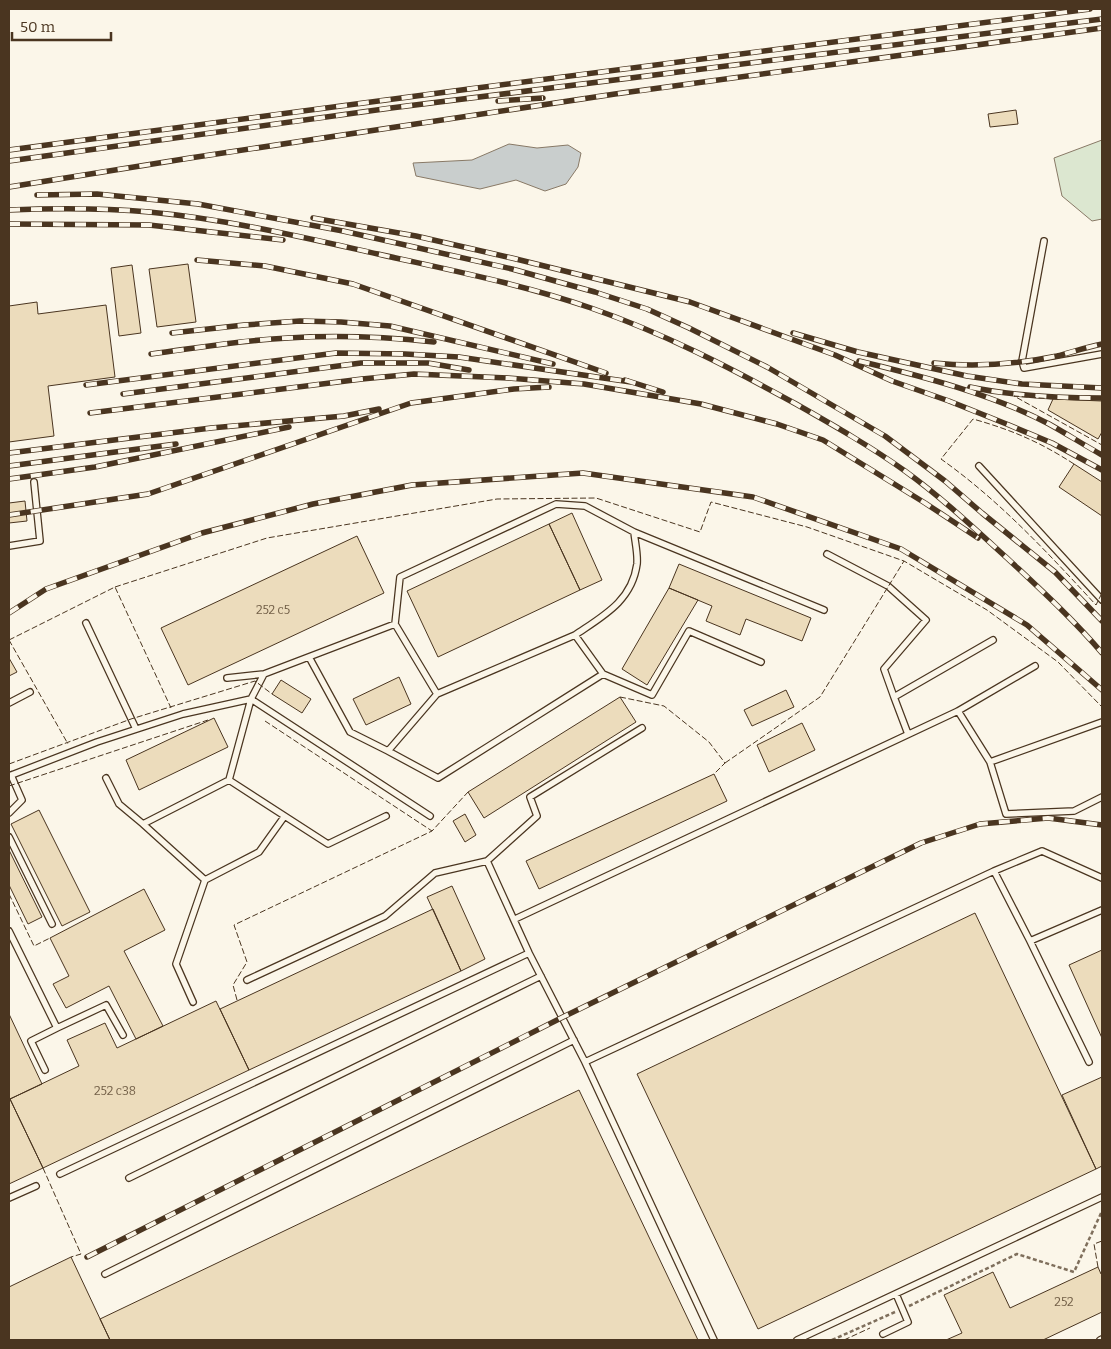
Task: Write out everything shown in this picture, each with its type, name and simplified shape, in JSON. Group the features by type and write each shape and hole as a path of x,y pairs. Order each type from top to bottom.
{"lane":[{"path":"1044,241 1022,361 1024,368 1102,354"},
{"path":"980,466 1102,600"},
{"path":"9,546 40,541 34,482"},
{"path":"437,694 396,624 400,577 556,504 585,506 634,532 824,610"},
{"path":"388,751 437,694 575,635 610,611 630,589 637,562 634,532"},
{"path":"826,554 888,586 926,620 884,669 908,734"},
{"path":"86,623 136,729"},
{"path":"227,678 264,674 396,624"},
{"path":"575,635 603,674 652,695 689,631 761,662"},
{"path":"894,697 993,640"},
{"path":"309,657 350,732 438,778 603,674"},
{"path":"514,919 958,711 1035,666"},
{"path":"143,824 229,780 251,699 264,674"},
{"path":"9,703 30,692"},
{"path":"9,813 22,800 10,775 96,742 183,714 251,699 430,816"},
{"path":"958,711 990,762 1006,814 1074,811 1102,797"},
{"path":"990,762 1102,722"},
{"path":"247,980 385,916 435,873 487,860 537,816 530,797 642,728"},
{"path":"106,778 119,804 205,880"},
{"path":"229,780 328,844 386,816"},
{"path":"193,1002 176,964 205,880 259,852 284,817"},
{"path":"9,837 52,924"},
{"path":"585,1062 994,871 1042,852 1102,878"},
{"path":"487,860 529,953 585,1062 714,1340"},
{"path":"994,871 1089,1062"},
{"path":"1030,941 1102,910"},
{"path":"9,931 57,1028"},
{"path":"60,1174 529,953"},
{"path":"129,1178 541,976"},
{"path":"44,1070 31,1040 106,1005 123,1035"},
{"path":"105,1274 574,1040"},
{"path":"9,1198 36,1186"},
{"path":"797,1340 1102,1197"},
{"path":"883,1334 908,1322 896,1294"}],"path":[{"path":"832,1340 1017,1254 1074,1272 1102,1211"}],"green space":[{"path":"1102,140 1102,219 1092,221 1062,196 1054,158"}],"shaded area":[{"path":"509,144 537,148 568,145 581,153 578,167 566,184 545,191 516,180 480,189 416,176 413,163 472,160"}],"building":[{"path":"1016,110 1018,124 990,127 988,114"},
{"path":"188,264 196,322 157,327 149,269"},
{"path":"132,265 141,333 119,336 111,268"},
{"path":"37,302 38,314 106,305 115,377 48,386 54,436 9,442 9,306"},
{"path":"1053,399 1102,401 1102,432 1098,439 1048,410"},
{"path":"1074,464 1102,482 1102,516 1059,487"},
{"path":"25,501 27,521 9,523 9,503"},
{"path":"572,513 602,580 580,590 549,524"},
{"path":"549,524 580,590 438,657 407,591"},
{"path":"357,536 384,593 188,685 161,628"},
{"path":"679,564 811,618 802,641 746,619 740,635 706,621 712,606 669,588"},
{"path":"669,588 698,600 647,685 622,669"},
{"path":"9,658 17,672 9,676"},
{"path":"399,677 411,704 366,725 353,699"},
{"path":"281,680 311,699 302,713 272,694"},
{"path":"786,690 794,707 752,726 744,710"},
{"path":"620,697 636,722 484,818 468,792"},
{"path":"214,718 228,747 139,790 126,760"},
{"path":"802,723 815,750 769,772 757,745"},
{"path":"714,774 727,801 539,889 526,861"},
{"path":"39,810 90,912 62,926 11,824"},
{"path":"465,814 476,835 465,842 453,821"},
{"path":"9,850 42,917 28,924 9,885"},
{"path":"452,886 485,959 461,971 427,897"},
{"path":"144,889 165,930 124,951 163,1026 136,1039 109,986 66,1008 53,984 69,976 50,938"},
{"path":"433,909 461,971 249,1070 220,1009"},
{"path":"975,913 1096,1169 758,1329 637,1074"},
{"path":"1102,950 1102,1038 1069,965"},
{"path":"216,1001 249,1070 43,1168 10,1099 79,1066 67,1040 105,1023 117,1048"},
{"path":"9,1014 42,1084 10,1099 9,1096"},
{"path":"1102,1077 1102,1166 1096,1169 1062,1095"},
{"path":"579,1090 698,1340 110,1340 100,1319"},
{"path":"9,1099 43,1168 9,1184"},
{"path":"71,1257 110,1340 9,1340 9,1287"},
{"path":"1098,1267 1102,1274 1102,1312 1043,1340 946,1340 962,1333 944,1295 993,1272 1010,1308"}],"railway":[{"path":"9,150 1090,9"},
{"path":"9,161 391,108 1102,19"},
{"path":"9,187 615,94 1102,28"},
{"path":"498,101 543,98"},
{"path":"37,195 97,194 198,204 343,231 512,269 595,292 647,309 767,367 885,436 945,481 1055,572 1102,621"},
{"path":"9,210 79,209 131,211 178,215 264,229 512,285 565,299 644,328 771,390 851,436 905,471 970,524 1007,558 1068,616 1102,653"},
{"path":"313,218 416,236 690,302 835,355 892,381 1009,425 1052,443 1102,470"},
{"path":"9,224 149,225 283,240"},
{"path":"197,260 265,266 353,284 606,373"},
{"path":"172,333 300,321 341,322 390,326 553,364"},
{"path":"793,333 858,352 967,376 1022,384 1102,388"},
{"path":"151,354 254,340 306,337 361,337 434,342"},
{"path":"934,363 965,365 1011,363 1057,356 1102,344"},
{"path":"86,385 336,353 459,357 631,382"},
{"path":"859,361 931,380 1004,404 1049,424 1102,455"},
{"path":"123,394 361,363 428,363 469,370"},
{"path":"90,413 414,374 508,378 584,384 701,404 777,424 823,440 978,538"},
{"path":"625,380 663,392"},
{"path":"9,515 148,494 411,403 514,389 549,387"},
{"path":"970,387 1002,393 1036,396 1102,398"},
{"path":"9,453 211,428 344,416 379,409"},
{"path":"9,479 95,467 289,427"},
{"path":"9,466 176,444"},
{"path":"9,613 46,589 202,533 313,504 412,485 583,473 753,497 901,549 1027,625 1102,690"},
{"path":"87,1257 563,1017 921,843 980,824 1048,818 1102,825"}],"fence":[{"path":"1053,399 1014,396 1102,445"},
{"path":"1074,464 1025,437 973,419 941,459 963,475 1003,510 1096,605 1102,593"},
{"path":"115,587 267,538 497,499 596,498 700,532 711,502 807,527 904,561 987,610 1058,662 1102,707"},
{"path":"725,763 820,697 904,561"},
{"path":"9,640 115,587 171,708"},
{"path":"9,640 68,744"},
{"path":"9,764 131,719 255,681 272,694"},
{"path":"620,697 664,706 709,742 725,763 714,774"},
{"path":"9,786 208,720"},
{"path":"265,721 432,831"},
{"path":"237,1000 233,985 247,962 234,925 432,831 468,792"},
{"path":"9,894 34,946 50,938"},
{"path":"43,1168 81,1254 71,1257"},
{"path":"1098,1267 1094,1244 1102,1241"},
{"path":"844,1340 870,1328"}]}
